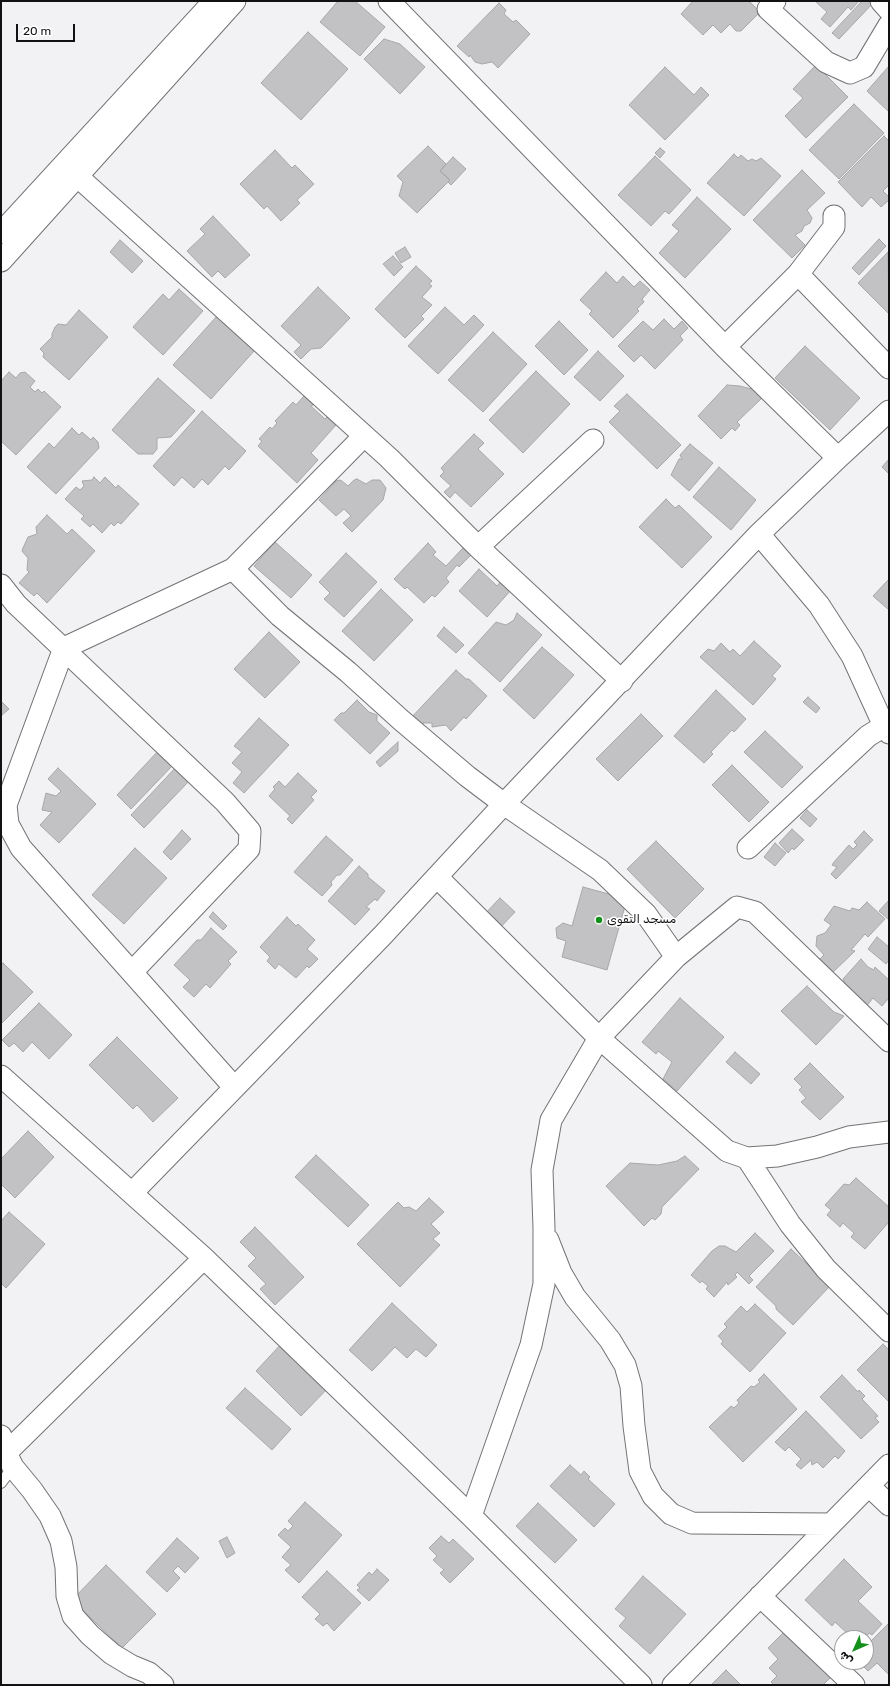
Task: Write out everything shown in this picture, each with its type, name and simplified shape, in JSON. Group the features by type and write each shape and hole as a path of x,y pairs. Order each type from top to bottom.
{"street":[{"path":"1,233 214,1"},
{"path":"1,261 235,1"},
{"path":"389,1 725,346 838,458"},
{"path":"775,1 768,9 826,62 850,73 864,67 889,25"},
{"path":"881,1 889,10"},
{"path":"77,176 388,458 478,547 622,680"},
{"path":"725,346 798,274 834,227 834,216"},
{"path":"798,274 889,368"},
{"path":"132,1193 437,877 504,804 760,534 889,411"},
{"path":"234,1087 37,868 21,848 8,824 6,805 64,648 233,569 364,436"},
{"path":"478,547 593,440"},
{"path":"748,848 852,749 868,736 886,730 852,656 820,605 760,534"},
{"path":"233,569 280,616 348,672 401,720 467,776 504,804 600,870 646,914 676,957"},
{"path":"1,585 16,604 225,802 250,831 249,849 132,972"},
{"path":"437,877 599,1038 727,1151 747,1158 777,1156 817,1147 849,1137 889,1132"},
{"path":"471,1516 531,1345 544,1284 542,1170 551,1120 599,1038 676,957 737,908 755,912 889,1041"},
{"path":"1,1076 204,1258 471,1516 640,1685"},
{"path":"747,1158 790,1224 826,1269 889,1331"},
{"path":"544,1228 561,1273 575,1296 610,1340 625,1364 631,1386 634,1426 640,1471 653,1496 671,1514 692,1523 831,1524"},
{"path":"163,1685 149,1673 132,1666 112,1654 90,1635 73,1616 67,1596 66,1567 61,1541 50,1516 32,1490 5,1460 204,1258"},
{"path":"672,1685 889,1465"},
{"path":"869,1486 889,1505"},
{"path":"760,1596 854,1685"}],"building":[{"path":"338,1 355,1 385,27 360,56 320,22"},
{"path":"693,1 749,1 760,12 741,31 736,31 730,24 721,33 713,25 703,35 681,14"},
{"path":"815,1 859,1 851,10 848,7 830,27 821,19 827,12"},
{"path":"862,1 875,1 839,39 832,33"},
{"path":"499,3 506,10 504,14 513,22 516,20 530,34 498,68 492,62 482,64 475,62 470,55 469,57 457,46"},
{"path":"308,32 348,69 301,120 261,83"},
{"path":"384,39 400,44 425,67 400,94 364,59"},
{"path":"816,65 848,97 806,138 785,116 803,98 793,89"},
{"path":"889,66 889,112 867,91"},
{"path":"665,67 694,95 701,87 709,95 665,140 629,105"},
{"path":"854,104 884,133 839,179 809,150"},
{"path":"884,136 889,141 889,185 883,191 889,197 889,200 881,207 871,197 862,207 838,182"},
{"path":"428,146 446,164 440,171 450,180 417,213 399,196 403,182 397,176"},
{"path":"660,148 665,152 660,158 655,153"},
{"path":"275,150 292,168 295,165 314,184 297,200 300,203 281,221 267,206 264,209 240,184"},
{"path":"734,154 738,158 741,155 748,161 752,159 756,161 761,158 781,176 744,216 707,183"},
{"path":"655,156 691,190 669,214 665,211 651,226 618,195"},
{"path":"453,157 466,169 451,185 448,182 450,180 440,171"},
{"path":"802,170 825,193 807,210 812,218 810,223 804,226 802,231 795,235 805,245 792,258 753,220"},
{"path":"697,197 731,229 685,278 659,253 679,231 672,225"},
{"path":"213,216 250,255 225,278 218,271 212,277 187,251 205,234 200,229"},
{"path":"879,239 886,246 859,275 852,268"},
{"path":"120,240 143,261 132,273 110,252"},
{"path":"405,247 411,257 401,263 395,253"},
{"path":"888,252 889,312 888,313 858,283"},
{"path":"393,256 403,267 394,276 383,264"},
{"path":"416,266 432,281 429,284 432,286 422,297 432,305 421,316 424,319 405,338 375,309"},
{"path":"606,272 617,283 623,276 634,287 640,281 650,290 642,299 644,302 637,309 639,311 613,338 589,314 592,311 580,300"},
{"path":"318,287 350,318 321,348 311,349 301,359 294,352 301,345 281,326"},
{"path":"179,289 203,311 163,355 133,327 163,294 169,300"},
{"path":"445,307 464,325 474,315 484,325 438,374 408,346"},
{"path":"79,310 108,337 69,380 43,357 44,353 40,349 52,337 55,327 58,324 66,325"},
{"path":"217,316 255,350 211,399 173,365"},
{"path":"664,319 674,329 682,321 688,328 680,336 683,340 655,369 641,355 634,362 618,346 643,321 653,330"},
{"path":"559,321 588,350 564,375 535,346"},
{"path":"493,332 527,364 483,412 448,380"},
{"path":"805,346 860,398 830,430 775,378"},
{"path":"598,351 624,376 600,401 574,377"},
{"path":"536,371 570,404 523,453 489,420"},
{"path":"9,372 16,378 20,373 25,372 35,381 30,387 35,392 38,389 42,393 44,391 61,407 16,455 1,441 1,381"},
{"path":"158,378 195,411 171,437 157,438 157,449 153,454 138,454 112,430"},
{"path":"727,385 740,386 759,391 762,398 737,422 740,425 735,431 732,428 721,439 698,416"},
{"path":"627,394 681,445 657,469 609,422 620,411 614,406"},
{"path":"304,396 313,405 311,406 325,419 327,417 336,425 311,453 318,460 297,483 258,446 262,441 259,439 270,427 272,429 277,423 275,421 293,402 296,405"},
{"path":"202,411 246,451 229,470 225,466 208,485 202,479 194,488 182,477 174,486 153,466"},
{"path":"72,428 79,435 82,432 91,440 93,437 98,442 99,448 56,494 27,467 49,443 54,448"},
{"path":"474,434 484,443 478,449 504,474 471,507 455,492 450,498 444,492 451,486 440,476 444,472 441,468"},
{"path":"690,444 713,463 689,491 671,475 679,459 682,459 680,455"},
{"path":"889,459 889,474 882,467"},
{"path":"719,467 756,500 731,530 693,497"},
{"path":"94,477 100,483 105,477 116,488 118,485 139,504 121,524 118,522 114,526 111,523 102,533 93,524 90,527 81,519 84,516 65,499 76,487 80,490 84,486 82,481 92,480"},
{"path":"357,479 366,484 372,480 380,480 386,488 383,500 352,532 343,523 351,516 344,509 336,516 319,500 336,481 340,480 348,486"},
{"path":"666,499 675,508 679,505 712,537 682,568 639,527"},
{"path":"47,515 67,534 72,529 95,551 47,603 37,593 34,596 19,583 29,572 27,570 28,558 22,551 23,548 28,537 37,534 36,527"},
{"path":"275,542 312,575 291,598 254,566"},
{"path":"428,543 436,552 433,555 446,566 463,548 471,555 459,567 457,565 446,578 449,582 435,597 432,595 424,603 407,587 405,589 394,579"},
{"path":"346,553 377,582 344,617 324,599 330,593 319,582"},
{"path":"479,569 497,586 502,580 512,589 487,617 459,591"},
{"path":"889,579 889,610 873,596"},
{"path":"381,589 413,620 374,661 342,631"},
{"path":"517,613 542,635 500,682 468,653 496,622 506,625 514,620"},
{"path":"444,627 464,645 456,653 437,636"},
{"path":"269,632 300,662 265,698 234,669"},
{"path":"754,641 781,666 772,676 776,679 753,705 700,657 708,649 714,651 721,643 730,652 733,649 740,656"},
{"path":"542,647 574,675 534,719 503,690"},
{"path":"456,670 466,679 469,679 487,696 466,719 464,717 451,731 446,725 432,727 432,723 423,723 423,726 410,719"},
{"path":"716,690 746,719 734,732 732,730 711,752 713,754 704,763 674,736"},
{"path":"808,697 820,708 816,713 803,702"},
{"path":"357,700 369,712 377,715 377,721 390,733 370,754 334,720 341,713 344,713"},
{"path":"1,701 9,709 2,715 1,714"},
{"path":"641,714 663,736 618,781 596,759"},
{"path":"259,718 289,745 244,793 233,783 242,772 232,763 242,752 234,746"},
{"path":"765,731 803,767 782,788 744,752"},
{"path":"398,742 398,751 380,767 376,762"},
{"path":"159,750 174,764 131,809 117,795"},
{"path":"178,765 192,778 144,828 131,815"},
{"path":"732,765 769,802 749,822 712,785"},
{"path":"58,768 96,804 59,843 40,825 52,812 42,810 46,793 56,796 61,791 48,779"},
{"path":"298,773 317,791 311,797 314,800 292,824 287,819 290,816 269,796 275,789 273,787 279,781 285,787"},
{"path":"807,810 817,819 810,827 800,818"},
{"path":"792,829 804,840 794,850 792,848 788,853 779,843"},
{"path":"182,830 191,839 171,860 163,852"},
{"path":"864,831 873,840 836,879 831,874 837,867 832,865 849,845 853,849 857,845 854,842"},
{"path":"326,836 353,860 340,875 337,875 331,882 332,885 322,896 294,872"},
{"path":"656,841 704,889 675,918 627,869"},
{"path":"775,843 786,853 775,866 764,857"},
{"path":"135,848 167,878 124,924 92,895"},
{"path":"359,866 368,874 368,877 385,891 377,901 375,899 366,907 370,909 355,925 328,901"},
{"path":"583,887 627,899 607,970 562,957 566,941 557,938 556,928 563,923 572,926"},
{"path":"500,898 515,912 496,932 481,918"},
{"path":"889,900 889,920 879,911"},
{"path":"867,902 885,919 868,937 865,934 851,950 855,951 830,975 817,962 824,955 816,946 817,936 825,933 831,925 824,920 834,906 850,911 852,908 859,910"},
{"path":"213,912 227,926 223,930 209,917"},
{"path":"287,917 296,926 298,924 315,940 307,949 318,959 309,968 307,966 296,978 279,964 275,969 267,961 270,957 260,947"},
{"path":"211,928 237,952 228,961 231,964 210,988 206,984 194,997 183,987 190,980 174,965 197,940 201,940"},
{"path":"877,937 889,947 889,960 886,964 868,949"},
{"path":"861,959 868,967 874,970 875,967 889,980 889,998 882,1006 873,998 865,1008 843,988 846,985 843,979"},
{"path":"3,963 33,992 1,1024 1,965"},
{"path":"807,986 834,1012 844,1016 816,1045 781,1011"},
{"path":"680,998 724,1037 677,1091 663,1079 672,1062 658,1051 656,1054 642,1042"},
{"path":"39,1003 72,1035 49,1059 32,1042 23,1052 14,1043 9,1047 2,1040"},
{"path":"117,1037 178,1098 153,1122 137,1105 133,1109 89,1065"},
{"path":"735,1052 760,1074 751,1084 726,1062"},
{"path":"810,1063 844,1097 820,1120 801,1102 806,1098 799,1090 802,1087 794,1079"},
{"path":"28,1131 54,1157 15,1198 1,1184 1,1159"},
{"path":"316,1155 369,1205 348,1227 295,1177"},
{"path":"685,1156 699,1169 662,1207 661,1214 655,1220 652,1218 644,1226 606,1186 630,1163 658,1165 677,1161"},
{"path":"856,1178 889,1207 889,1222 865,1249 851,1237 854,1233 843,1223 840,1227 827,1215 831,1210 825,1205 844,1184 849,1185"},
{"path":"429,1198 444,1212 431,1224 440,1233 433,1239 440,1245 400,1287 357,1244 398,1202 404,1208 409,1207 416,1211"},
{"path":"9,1212 45,1244 6,1288 1,1283 1,1221"},
{"path":"255,1227 304,1277 275,1305 260,1289 266,1284 248,1266 256,1258 240,1242"},
{"path":"755,1233 774,1251 749,1276 753,1280 749,1284 737,1272 735,1275 737,1277 728,1285 727,1282 714,1297 706,1289 708,1286 702,1281 700,1283 691,1275 712,1251 719,1246 725,1246 736,1252"},
{"path":"791,1249 830,1286 793,1325 756,1287"},
{"path":"392,1303 437,1345 426,1357 416,1349 407,1358 395,1347 372,1371 349,1350"},
{"path":"755,1304 786,1333 750,1372 721,1344 723,1341 718,1336 727,1327 724,1324 741,1306 747,1312"},
{"path":"284,1341 330,1386 301,1416 256,1371"},
{"path":"883,1344 889,1350 889,1402 857,1370"},
{"path":"764,1374 797,1409 743,1462 709,1427 731,1406 734,1408 739,1403 737,1400 751,1386 754,1387 760,1382 758,1380"},
{"path":"842,1375 858,1392 859,1390 865,1396 862,1399 878,1416 875,1418 879,1422 861,1439 820,1397"},
{"path":"245,1388 291,1429 272,1450 226,1408"},
{"path":"806,1411 845,1451 838,1459 835,1456 823,1468 817,1462 812,1465 811,1460 801,1469 796,1465 801,1459 789,1447 785,1451 775,1442"},
{"path":"570,1465 581,1475 584,1471 590,1477 588,1479 615,1504 594,1527 550,1486"},
{"path":"305,1502 342,1535 299,1583 285,1570 291,1565 282,1557 291,1547 278,1535 285,1528 288,1531 293,1526 288,1521"},
{"path":"538,1503 577,1540 555,1563 516,1526"},
{"path":"441,1536 449,1543 453,1539 474,1559 450,1583 440,1573 444,1570 433,1560 437,1556 429,1548"},
{"path":"227,1537 235,1553 227,1558 219,1541"},
{"path":"177,1538 199,1558 185,1573 178,1566 173,1571 180,1578 167,1592 146,1572"},
{"path":"844,1559 872,1587 858,1601 882,1624 874,1633 874,1630 844,1630 835,1622 832,1626 805,1600"},
{"path":"106,1565 156,1614 122,1648 72,1600"},
{"path":"377,1569 389,1580 369,1601 357,1590 360,1588 357,1585 369,1572 372,1575"},
{"path":"327,1571 361,1603 334,1631 327,1623 323,1626 315,1619 320,1614 302,1597"},
{"path":"643,1576 686,1614 650,1654 619,1626 626,1618 615,1609"},
{"path":"889,1623 889,1675 877,1663 874,1666 874,1638"},
{"path":"784,1632 832,1676 823,1685 774,1685 771,1682 777,1676 769,1668 778,1659 768,1648"},
{"path":"726,1670 741,1685 711,1685"}],"place":[{"name":"مسجد التقوى","path":"599,920"}]}
